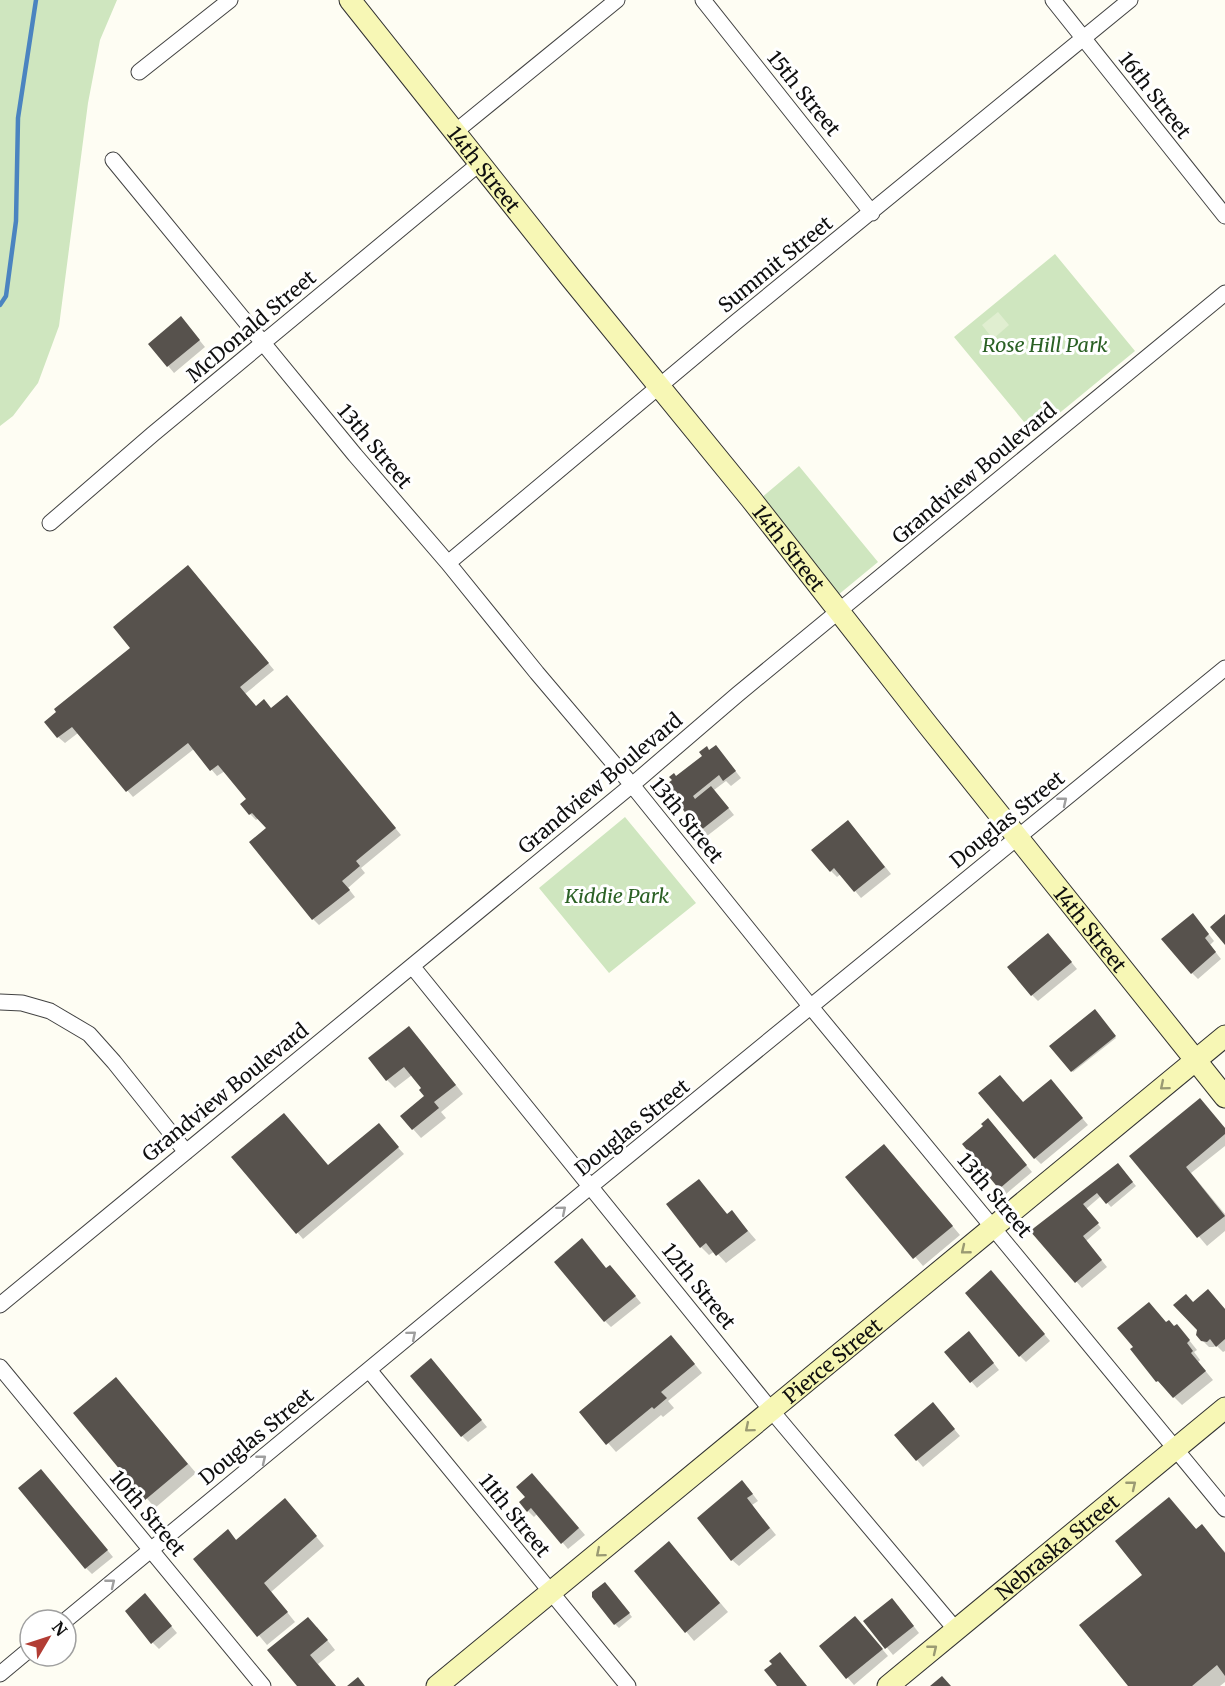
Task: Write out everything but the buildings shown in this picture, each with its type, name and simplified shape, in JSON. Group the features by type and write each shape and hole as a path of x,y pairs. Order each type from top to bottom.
{"main road":[{"name":"14th Street","path":"350,0 1225,1097"},
{"name":"Pierce Street","path":"437,1686 1225,1036"},
{"name":"Nebraska Street","path":"888,1686 1225,1408"}],"street":[{"path":"139,72 230,0"},
{"path":"455,132 617,0"},
{"name":"15th Street","path":"703,0 872,213"},
{"name":"16th Street","path":"1053,0 1225,216"},
{"name":"Summit Street","path":"448,563 659,386 1130,0"},
{"name":"13th Street","path":"113,160 355,455 632,785 811,1007 994,1226 1225,1509"},
{"name":"McDonald Street","path":"50,523 153,434 480,163"},
{"name":"Grandview Boulevard","path":"0,1305 632,785 1225,292"},
{"name":"Douglas Street","path":"78,1610 922,914 1225,668"},
{"name":"12th Street","path":"412,966 771,1410 956,1630"},
{"path":"0,1002 22,1003 50,1011 89,1034 186,1152"},
{"name":"10th Street","path":"0,1367 263,1686"},
{"name":"11th Street","path":"369,1370 628,1686"},
{"path":"0,1674 18,1659"}],"green space":[{"path":"0,0 117,0 100,40 88,103 59,326 38,383 13,416 0,426"},
{"name":"Rose Hill Park","path":"1055,254 1135,351 1034,434 954,337"},
{"path":"998,312 1009,325 993,339 982,325"},
{"path":"799,466 878,562 838,595 760,499"},
{"name":"Kiddie Park","path":"625,817 696,903 609,973 539,888"}],"waterway":[{"path":"0,305 6,296 16,221 18,118 36,0"}]}
